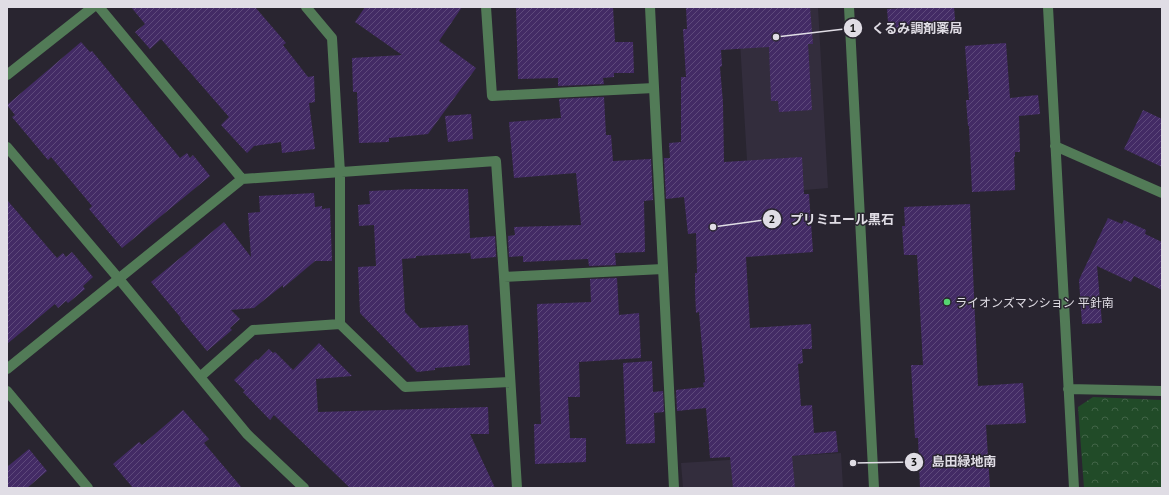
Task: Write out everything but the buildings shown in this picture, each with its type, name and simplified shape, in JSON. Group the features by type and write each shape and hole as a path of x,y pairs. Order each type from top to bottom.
{"street":[{"path":"7,75 93,7"},
{"path":"99,7 242,179"},
{"path":"306,7 332,38 340,173 340,324 405,387 510,382"},
{"path":"486,7 492,96 654,88"},
{"path":"650,7 674,488"},
{"path":"849,7 874,488"},
{"path":"1048,7 1074,488"},
{"path":"1056,146 1162,193"},
{"path":"7,147 119,279 247,434 304,488"},
{"path":"7,369 242,179 496,161 516,488"},
{"path":"504,277 663,269"},
{"path":"200,377 253,330 340,324"},
{"path":"1068,389 1162,391"},
{"path":"7,391 88,488"}],"shaded area":[{"path":"738,7 818,7 828,188 749,195"},
{"path":"841,453 843,488 683,488 681,463"}],"green space":[{"path":"1093,397 1162,400 1162,488 1084,488 1078,407"}],"place":[{"name":"くるみ調剤薬局","path":"776,37"},
{"name":"プリミエール黒石","path":"713,227"},
{"name":"ライオンズマンション 平針南","path":"947,302"},
{"name":"島田緑地南","path":"853,463"}]}
